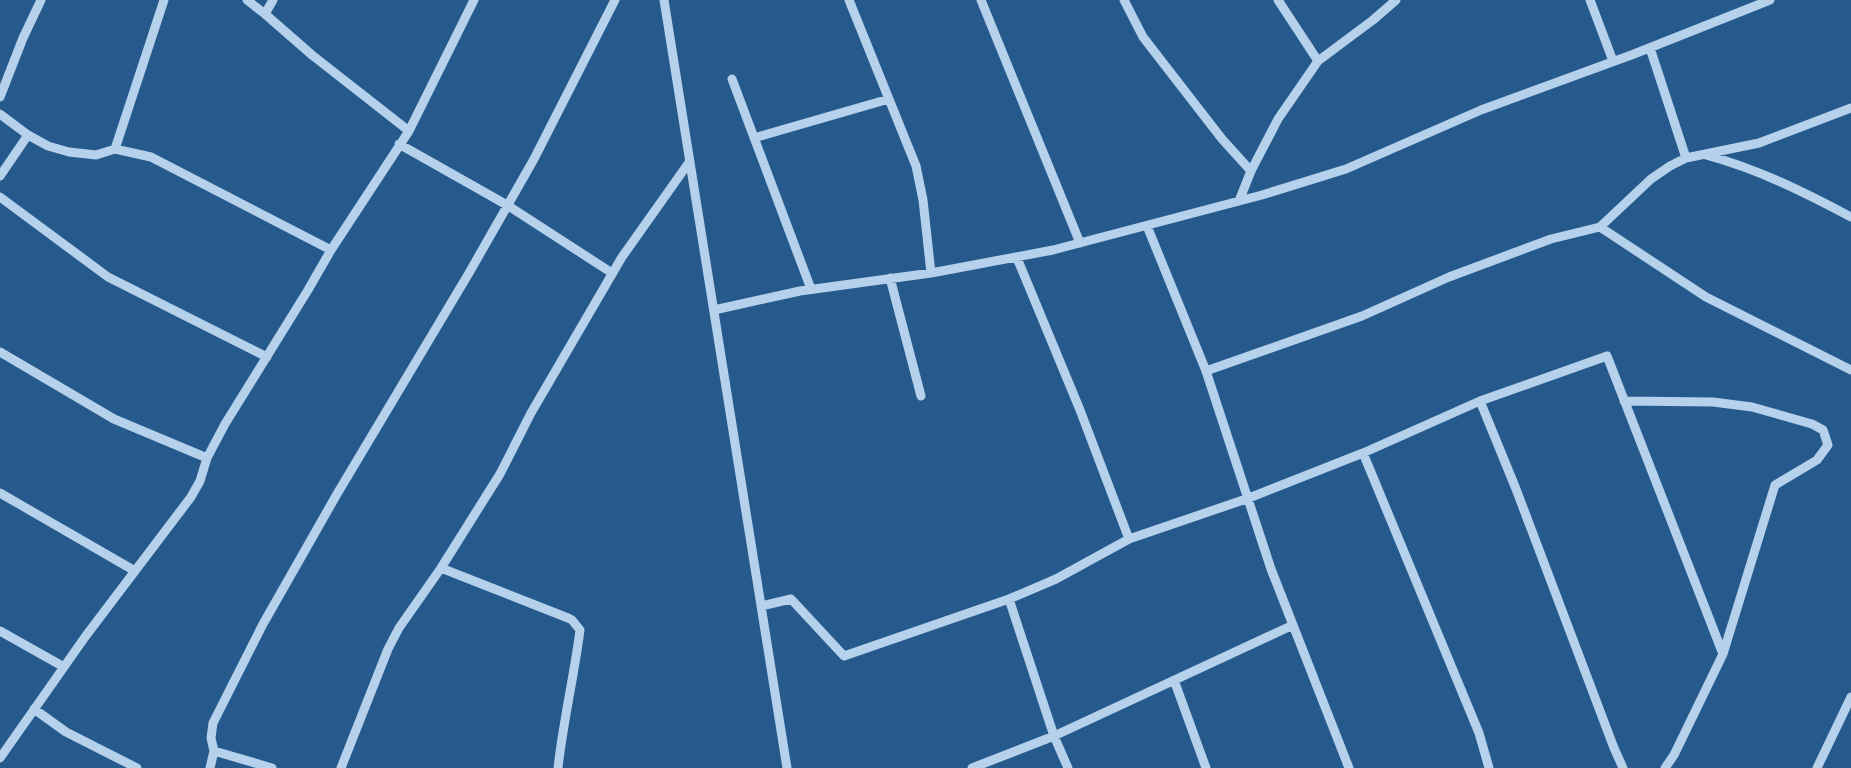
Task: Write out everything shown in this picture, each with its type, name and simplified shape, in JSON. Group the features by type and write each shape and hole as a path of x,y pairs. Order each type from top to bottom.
{"street":[{"path":"0,97 23,38 41,0"},
{"path":"115,149 164,0"},
{"path":"247,0 312,55 409,131"},
{"path":"265,14 273,0"},
{"path":"0,758 64,667 191,497 200,481 207,458 225,424 331,250 409,131 474,0"},
{"path":"210,768 214,751 211,738 213,723 263,624 337,494 534,159 615,0"},
{"path":"664,0 787,768"},
{"path":"849,0 916,166 923,200 931,273"},
{"path":"981,0 1080,243"},
{"path":"1124,0 1143,36 1222,139 1251,171"},
{"path":"1278,0 1318,61"},
{"path":"1239,201 1251,171 1278,119 1318,61 1374,20 1396,0"},
{"path":"1590,0 1613,61"},
{"path":"714,310 811,289 931,273 1017,258 1239,201 1346,169 1481,110 1650,48 1770,0"},
{"path":"1650,48 1686,158"},
{"path":"732,78 811,289"},
{"path":"754,138 889,99"},
{"path":"1206,371 1362,316 1449,277 1551,239 1600,227 1651,179 1686,158 1758,142 1851,108"},
{"path":"0,114 28,135 48,146 69,152 96,156 115,149 151,157 331,250"},
{"path":"0,176 28,135"},
{"path":"399,144 507,205 612,273"},
{"path":"1704,154 1738,164 1797,188 1851,216"},
{"path":"341,768 399,628 441,568 500,474 532,413 612,273 690,161"},
{"path":"0,197 108,277 267,357"},
{"path":"1147,226 1206,371 1271,569 1349,768"},
{"path":"1600,227 1706,297 1851,370"},
{"path":"1017,258 1080,410 1129,539"},
{"path":"890,278 921,396"},
{"path":"0,352 114,419 207,458"},
{"path":"760,606 791,600 844,656 1009,599 1056,579 1129,539 1249,498 1363,453 1480,401 1606,356 1723,654"},
{"path":"1480,401 1516,489 1614,748 1624,768"},
{"path":"1624,401 1713,402 1752,407 1812,424 1823,430 1828,445 1817,460 1775,485 1723,654 1674,755 1665,768"},
{"path":"1363,453 1479,733 1489,768"},
{"path":"0,493 135,571"},
{"path":"441,568 568,618 580,630 558,768"},
{"path":"1009,599 1054,736 1068,768"},
{"path":"972,768 1054,736 1293,625"},
{"path":"0,631 64,667"},
{"path":"1174,680 1206,768"},
{"path":"1817,768 1851,697"},
{"path":"34,709 66,732 137,768"},
{"path":"214,751 272,768"}]}
